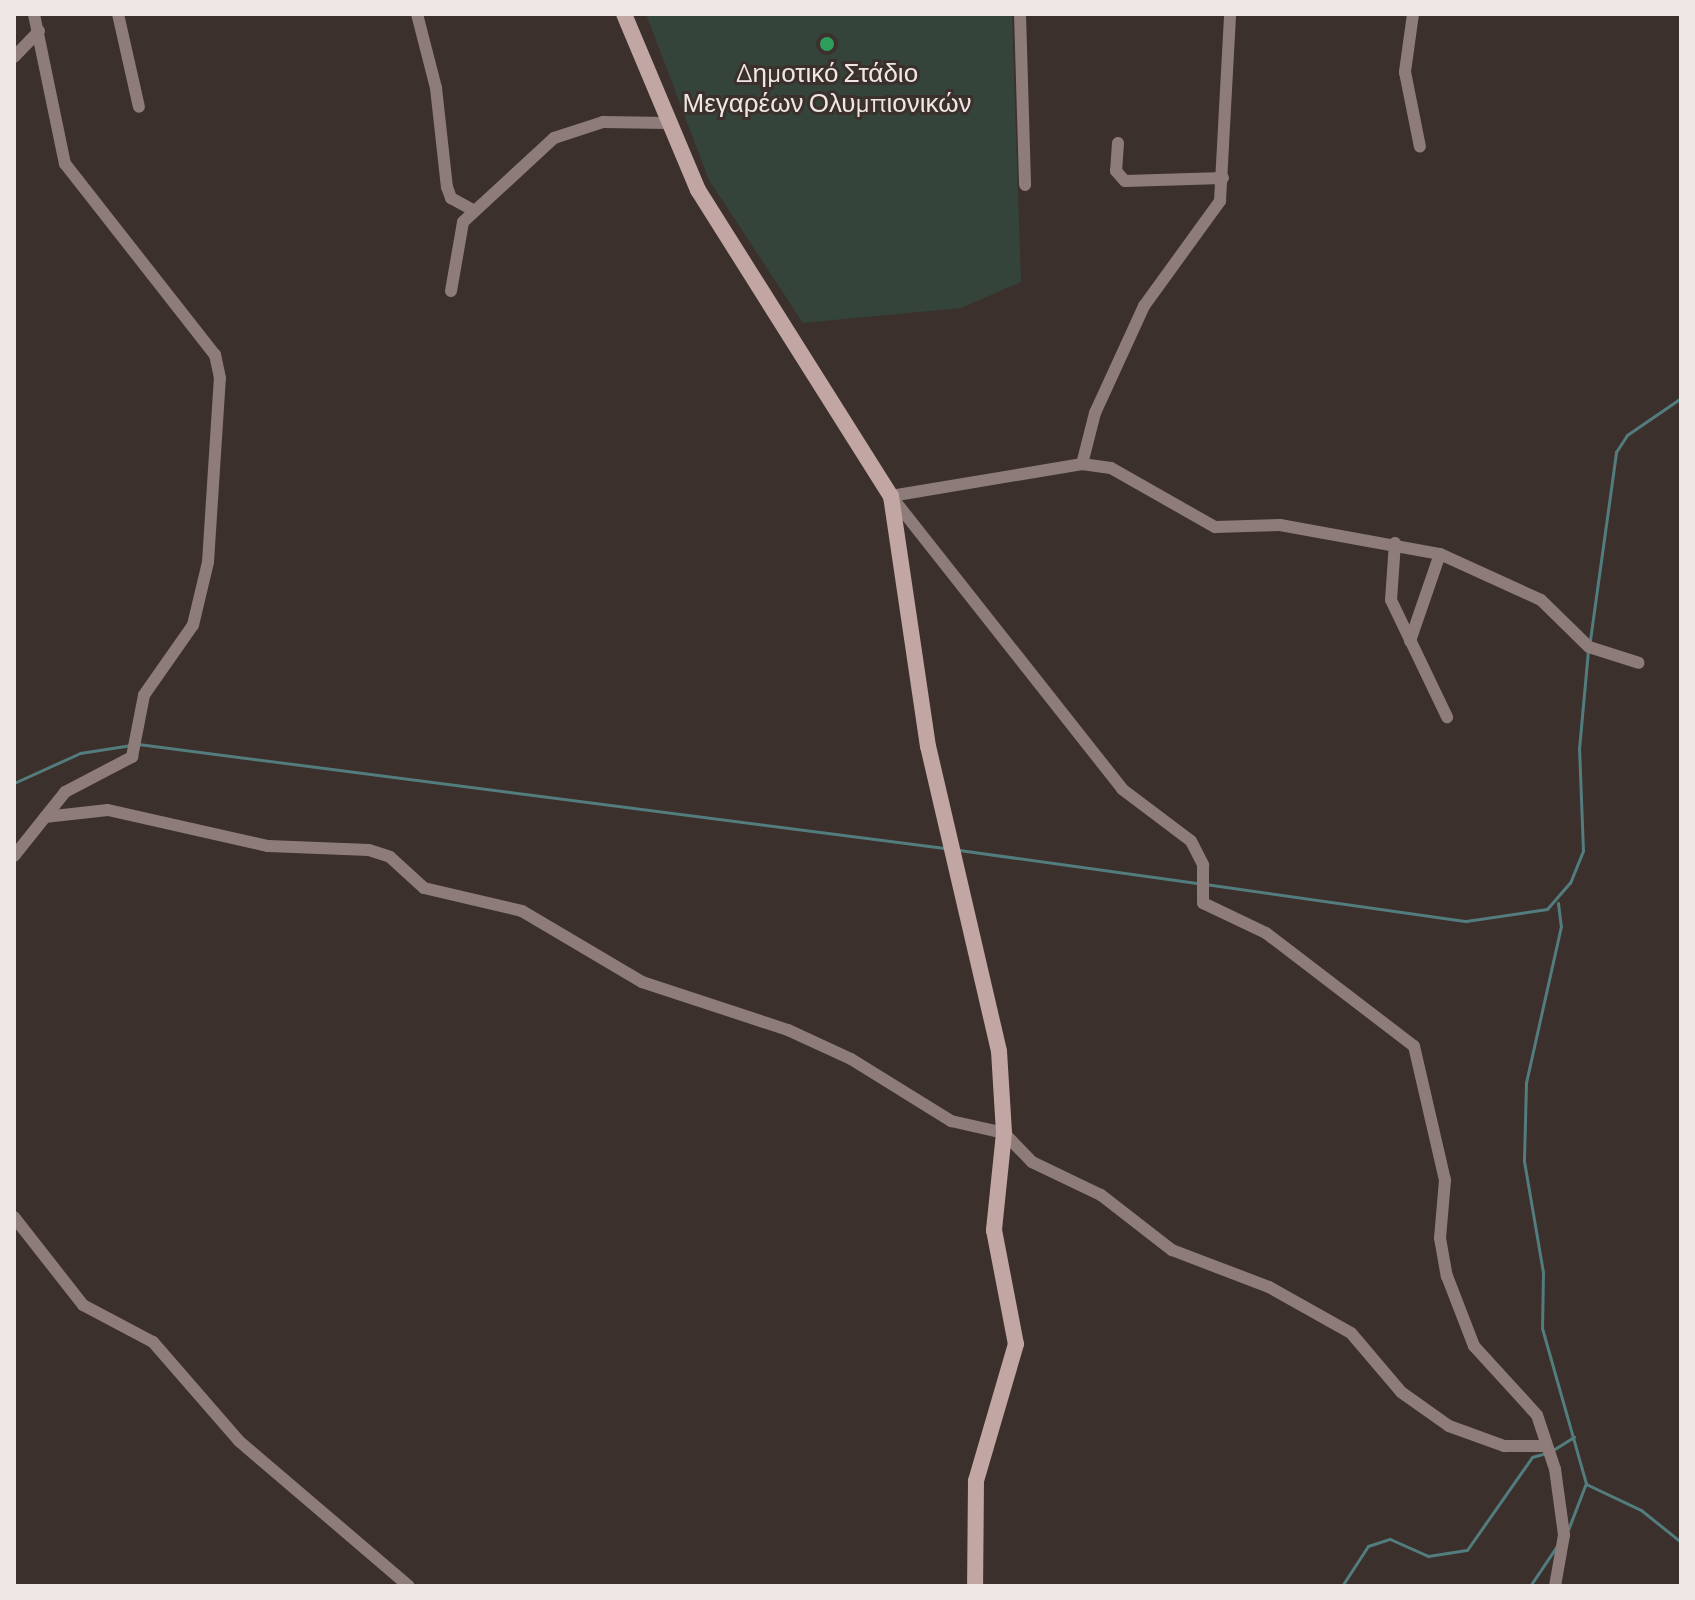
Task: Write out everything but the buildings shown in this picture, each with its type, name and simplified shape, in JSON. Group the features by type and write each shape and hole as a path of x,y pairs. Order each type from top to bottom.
{"street":[{"path":"14,856 65,792 132,757 136,715 190,630 202,591 220,366 76,184 62,155 34,14"},
{"path":"118,14 139,107"},
{"path":"417,14 436,88 447,187 451,198 473,210"},
{"path":"624,14 668,123 709,209 891,496 1122,789 1184,834 1199,854 1202,899 1266,933 1414,1046 1445,1180 1441,1248 1455,1301 1474,1346 1537,1415 1546,1446 1563,1521 1555,1586"},
{"path":"1020,14 1025,185"},
{"path":"1082,464 1095,413 1144,306 1213,214 1223,178 1230,14"},
{"path":"1413,14 1405,72 1420,147"},
{"path":"14,57 39,31"},
{"path":"451,291 456,235 473,210 569,130 603,122 668,123"},
{"path":"1118,143 1116,171 1125,181 1223,178"},
{"path":"891,496 1082,464 1130,475 1215,527 1280,525 1395,543 1440,554 1541,600 1589,647 1639,663"},
{"path":"891,496 943,802 999,1051 1004,1133 994,1230 1016,1344 976,1481 975,1586"},
{"path":"1395,543 1391,600 1447,717"},
{"path":"1410,641 1440,554"},
{"path":"45,817 108,810 268,846 380,852 424,888 522,911 633,978 788,1030 851,1059 951,1121 1004,1133 1032,1162 1101,1195 1162,1244 1269,1287 1351,1333 1401,1392 1449,1426 1489,1443 1546,1446"},
{"path":"14,1217 83,1305 153,1342 239,1441 409,1586"}],"green space":[{"path":"646,14 1012,14 1021,282 961,308 803,323 709,180"}],"waterway":[{"path":"1590,640 1616,452 1627,435 1681,398"},
{"path":"1205,884 1466,921 1547,909 1570,883 1583,851 1579,749 1588,651"},
{"path":"138,744 944,848"},
{"path":"14,783 80,753 131,745"},
{"path":"959,850 1197,883"},
{"path":"1558,903 1561,926 1526,1083 1524,1161 1543,1272 1542,1328 1586,1483 1568,1530"},
{"path":"1553,1450 1574,1437"},
{"path":"1342,1586 1368,1546 1390,1539 1428,1556 1467,1550 1532,1457 1546,1453"},
{"path":"1586,1484 1641,1510 1681,1542"},
{"path":"1530,1586 1557,1546"}],"place":[{"name":"Δημοτικό Στάδιο Μεγαρέων Ολυμπιονικών","path":"827,44"}]}
